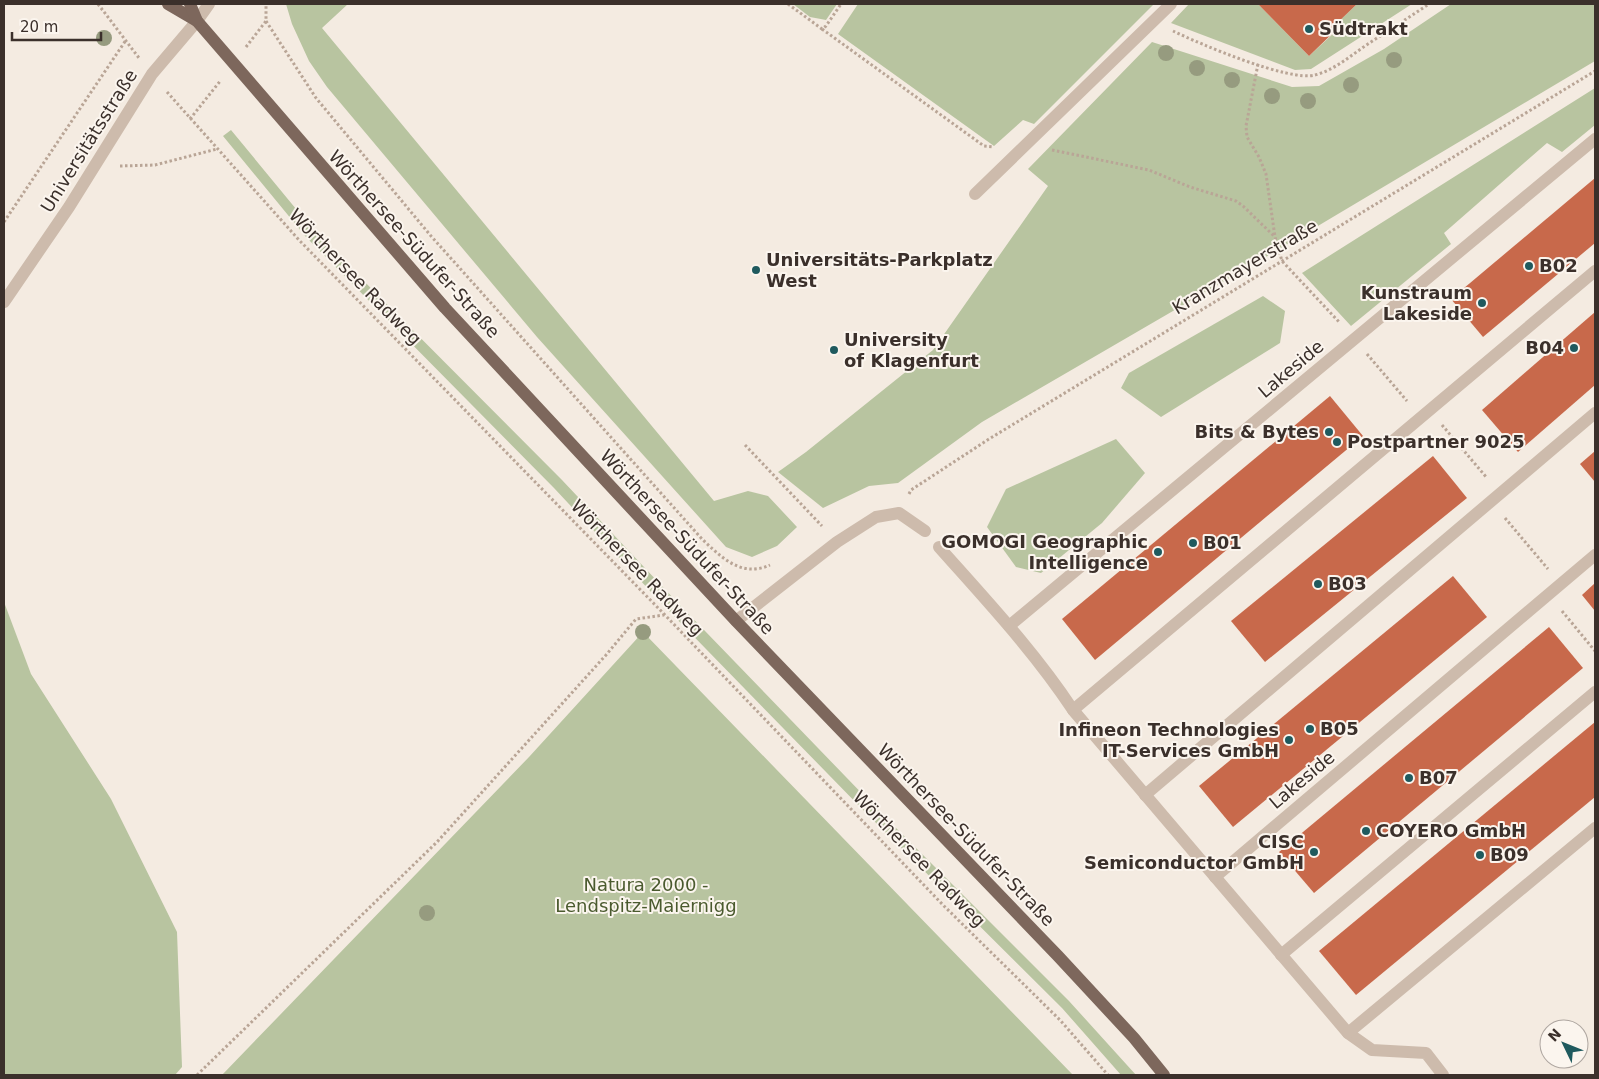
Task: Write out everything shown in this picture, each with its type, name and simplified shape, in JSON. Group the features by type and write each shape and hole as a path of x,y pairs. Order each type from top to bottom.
{"main road":[{"name":"Wörthersee-Südufer-Straße","path":"168,4 197,21"},
{"name":"Wörthersee-Südufer-Straße","path":"190,4 197,21 445,308 736,620 1058,956 1134,1038 1164,1075"}],"street":[{"name":"Universitätsstraße","path":"4,302 69,207 152,74 209,4"},
{"path":"975,194 1171,4"},
{"name":"Lakeside","path":"1009,626 1595,139"},
{"path":"1073,710 1595,271"},
{"path":"1145,796 1595,413"},
{"path":"736,620 836,542 876,517 899,514 925,531"},
{"path":"939,547 1051,676 1073,710 1145,796 1348,1033 1372,1050 1426,1053 1443,1075"},
{"name":"Lakeside","path":"1215,877 1595,555"},
{"path":"1281,955 1595,692"},
{"path":"1348,1033 1595,828"}],"path":[{"name":"Wörthersee Radweg","path":"98,4 152,74 299,240 665,615 944,906 1060,1020 1108,1075"},
{"path":"788,4 984,146 1004,148 1026,145 1149,170 1190,187 1236,201 1275,237"},
{"path":"822,29 842,4"},
{"path":"1154,22 1210,48 1258,64 1298,76 1314,75 1333,68 1429,4"},
{"path":"266,21 316,98 431,236 702,539 722,558 734,566 749,568 766,567 772,564"},
{"path":"4,222 126,40"},
{"path":"1258,64 1246,126 1246,137 1259,157 1266,174 1275,237 1282,261 1426,414 1496,498 1561,584"},
{"name":"Kranzmayerstraße","path":"911,490 989,439 1595,71"},
{"path":"94,166 155,165 217,149"},
{"path":"745,445 836,542"},
{"path":"815,532 822,526"},
{"path":"1549,595 1595,651"},
{"path":"197,1075 437,842 606,656 636,619 665,615"}],"green space":[{"path":"286,4 348,4 322,28 714,501 748,491 768,496 797,527 777,546 752,557 726,547 537,337 327,87 309,61 292,24"},
{"path":"793,4 837,4 826,20 810,17"},
{"path":"858,4 1154,4 1034,124 1023,120 994,146 838,34"},
{"path":"1189,4 1258,4 1309,56 1336,31 1333,27 1357,4 1412,4 1311,69 1295,70 1171,23"},
{"path":"1451,4 1595,4 1595,61 1259,261 982,422 898,483 869,486 823,508 778,472 806,452 933,350 1048,186 1028,169 1152,42 1292,87 1319,86 1384,49"},
{"path":"1595,88 1595,125 1562,152 1547,143 1444,233 1451,244 1351,326 1302,273"},
{"path":"231,130 315,232 562,480 874,806 1069,1001 1136,1075 1121,1075 1062,1008 867,814 667,609 554,488 306,237 223,136"},
{"path":"1263,296 1285,311 1280,343 1161,417 1121,388 1129,373"},
{"path":"1116,439 1145,473 1102,523 1041,573 1016,567 987,527 1006,489"},
{"path":"4,602 31,674 111,799 177,932 182,1067 175,1075 4,1075"},
{"name":"Natura 2000 - Lendspitz-Maiernigg","path":"643,632 1073,1075 222,1075 529,757"}],"building":[{"name":"Südtrakt","path":"1258,4 1357,4 1333,27 1336,30 1309,56"},
{"name":"B02","path":"1595,178 1595,243 1483,337 1451,299"},
{"name":"B04","path":"1595,312 1595,385 1518,452 1482,410"},
{"name":"B01","path":"1330,396 1363,436 1095,660 1062,619"},
{"path":"1595,451 1595,482 1580,464"},
{"name":"B03","path":"1433,456 1467,498 1265,662 1231,621"},
{"name":"B05","path":"1453,576 1487,617 1233,827 1199,786"},
{"path":"1595,583 1595,611 1582,595"},
{"name":"B07","path":"1549,627 1583,668 1314,893 1279,852"},
{"name":"B09","path":"1595,722 1595,797 1356,995 1319,951"}],"place":[{"name":"Südtrakt","path":"1309,29"},
{"name":"B02","path":"1529,266"},
{"name":"Universitäts-Parkplatz West","path":"756,270"},
{"name":"Kunstraum Lakeside","path":"1482,303"},
{"name":"B04","path":"1574,348"},
{"name":"University of Klagenfurt","path":"834,350"},
{"name":"Bits & Bytes","path":"1329,432"},
{"name":"Postpartner 9025","path":"1337,442"},
{"name":"B01","path":"1193,543"},
{"name":"GOMOGI Geographic Intelligence","path":"1158,552"},
{"name":"B03","path":"1318,584"},
{"name":"B05","path":"1310,729"},
{"name":"Infineon Technologies IT-Services GmbH","path":"1289,740"},
{"name":"B07","path":"1409,778"},
{"name":"COYERO GmbH","path":"1366,831"},
{"name":"CISC Semiconductor GmbH","path":"1314,852"},
{"name":"B09","path":"1480,855"}]}
